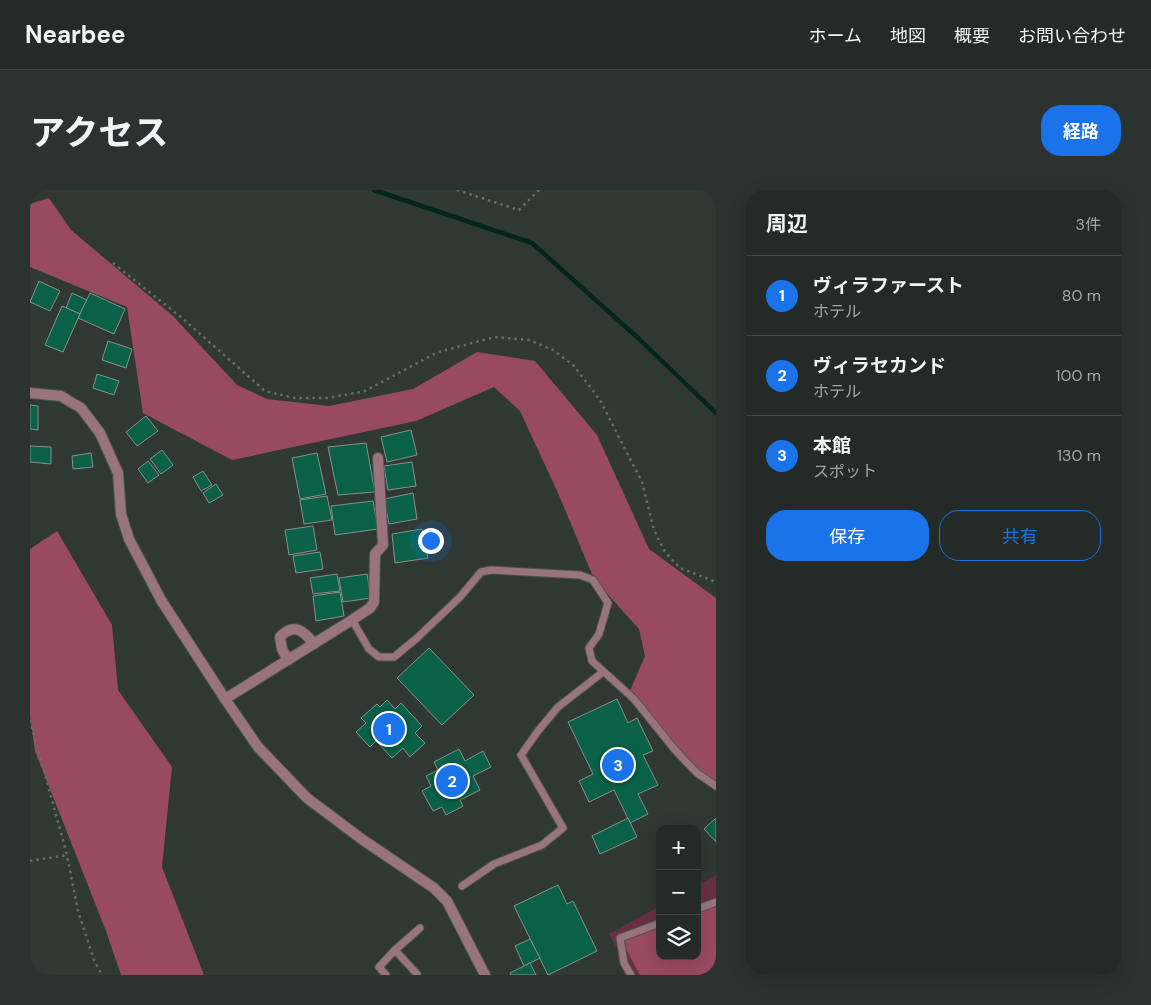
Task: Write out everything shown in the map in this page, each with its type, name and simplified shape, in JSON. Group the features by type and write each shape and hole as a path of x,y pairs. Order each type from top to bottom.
{"street":[{"path":"30,393 61,396 81,408 100,433 118,473 121,514 129,539 161,600 258,747 308,798 363,840 434,888 447,901 485,975"},
{"path":"225,699 352,620 370,608 374,602 375,554 383,545 378,458"},
{"path":"288,660 280,644 280,637 285,632 297,629 304,632 314,644"}],"lane":[{"path":"352,620 369,649 379,657 394,657 460,597 481,572 491,570 580,575 593,580 608,603 599,634 589,648 592,661 634,699 675,750 697,773 716,786"},
{"path":"462,886 494,864 542,846 563,828 521,755 558,707 603,672"},
{"path":"701,908 716,902"},
{"path":"631,975 624,963 620,938 656,924"},
{"path":"386,975 378,966 420,928"},
{"path":"395,950 417,974"}],"path":[{"path":"456,190 519,210 539,190"},
{"path":"113,263 182,318 265,391 296,398 328,398 365,391 438,352 496,337 529,340 553,350 574,366 600,400 642,482 654,530 665,552 680,568 716,582"},
{"path":"30,720 67,855 78,911 94,960 102,975"},
{"path":"30,861 67,855"}],"shaded area":[{"path":"49,198 71,230 173,316 237,385 267,399 329,406 413,389 477,352 535,361 597,435 649,549 716,598 716,786 687,766 629,693 645,656 639,629 594,579 558,493 520,411 494,387 416,421 232,460 143,413 127,307 30,267 30,204"},
{"path":"57,531 112,625 118,690 172,767 162,867 204,975 121,975 106,931 35,751 30,715 30,549"},
{"path":"716,875 716,975 631,975 609,934 656,908 656,960 701,960 701,884"},
{"path":"716,902 716,975 640,975 620,938 656,924 656,960 701,960 701,908"}],"building":[{"path":"39,281 60,291 50,311 30,302"},
{"path":"72,293 87,300 80,314 66,308"},
{"path":"90,293 125,309 114,334 78,318"},
{"path":"62,306 80,314 63,352 45,345"},
{"path":"108,341 132,349 126,368 102,360"},
{"path":"97,374 119,381 114,395 93,388"},
{"path":"30,405 38,406 38,430 30,429"},
{"path":"146,416 158,431 137,446 126,432"},
{"path":"411,430 417,455 387,462 381,437"},
{"path":"366,443 375,492 338,495 328,447"},
{"path":"30,446 51,447 51,464 30,462"},
{"path":"162,450 173,465 161,474 150,459"},
{"path":"91,453 93,467 73,469 72,456"},
{"path":"317,453 326,494 300,499 292,458"},
{"path":"148,461 159,475 148,483 138,469"},
{"path":"412,462 416,486 388,490 384,466"},
{"path":"203,471 212,485 201,491 193,477"},
{"path":"216,484 223,495 209,503 203,493"},
{"path":"413,493 417,519 389,524 384,499"},
{"path":"327,496 332,520 304,524 300,500"},
{"path":"373,501 378,529 335,535 331,506"},
{"path":"313,526 317,550 289,555 285,530"},
{"path":"422,529 428,558 395,563 392,534"},
{"path":"320,552 323,569 296,573 293,556"},
{"path":"337,574 340,591 313,594 310,578"},
{"path":"367,574 371,598 343,602 339,578"},
{"path":"340,592 344,616 316,621 313,596"},
{"path":"429,648 474,695 442,725 397,678"},
{"path":"617,699 628,723 637,718 653,751 643,755 658,785 638,794 648,814 630,823 614,790 589,802 579,781 593,774 568,722"},
{"path":"387,700 395,709 401,703 422,726 415,733 425,743 410,757 403,748 392,758 376,741 370,747 356,732 366,723 361,718 377,704 380,707"},
{"path":"459,749 465,761 483,751 491,767 473,776 480,790 460,800 463,806 446,815 442,807 433,811 422,791 431,786 426,776 438,770 434,762"},
{"path":"628,818 637,837 600,854 592,836"},
{"path":"716,818 716,842 704,829"},
{"path":"558,885 567,904 573,901 597,951 548,975 514,906"},
{"path":"530,939 540,958 524,966 515,946"},
{"path":"530,963 536,975 511,975 510,973"}],"waterway":[{"path":"374,190 532,243 637,337 716,413"}],"place":[{"name":"ヴィラファースト","path":"389,729"},
{"name":"本館","path":"618,765"},
{"name":"ヴィラセカンド","path":"452,781"}]}
